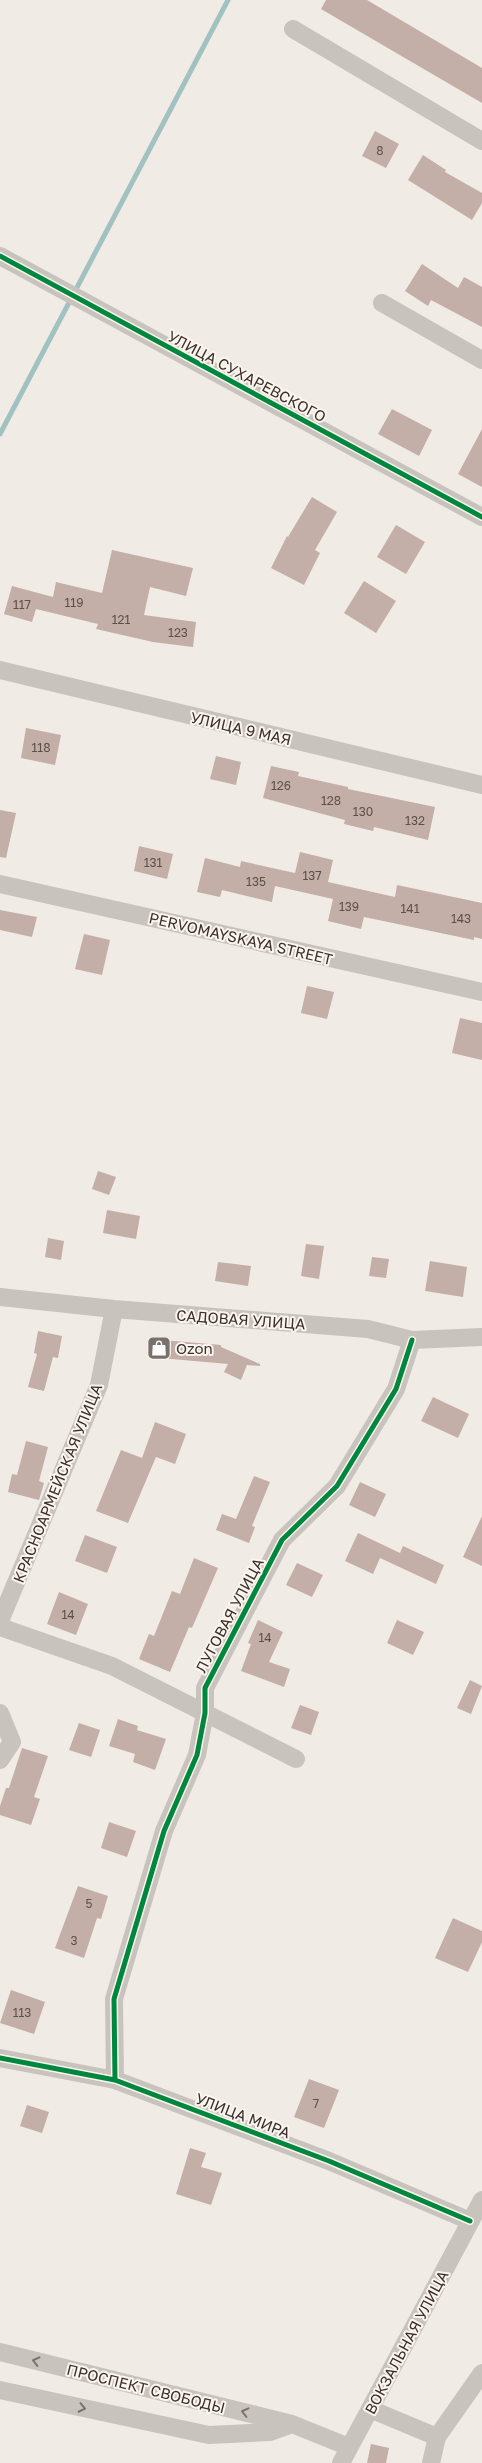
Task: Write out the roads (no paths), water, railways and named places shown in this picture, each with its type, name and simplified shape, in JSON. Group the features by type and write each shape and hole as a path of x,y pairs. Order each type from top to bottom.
{"street":[{"path":"293,29 482,141"},
{"name":"УЛИЦА СУХАРЕВСКОГО","path":"0,256 482,517"},
{"path":"382,303 482,360"},
{"name":"УЛИЦА 9 МАЯ","path":"0,670 482,785"},
{"name":"PERVOMAYSKAYA STREET","path":"0,884 482,992"},
{"name":"САДОВАЯ УЛИЦА","path":"0,1297 114,1310 368,1329 412,1340 482,1336"},
{"name":"КРАСНОАРМЕЙСКАЯ УЛИЦА","path":"0,1626 2,1616 99,1385 114,1310"},
{"name":"ЛУГОВАЯ УЛИЦА","path":"115,2080 114,1999 164,1831 197,1755 205,1713 205,1688 282,1540 337,1486 396,1389 412,1340"},
{"path":"0,1626 112,1666 296,1759"},
{"path":"0,1713 12,1742 0,1760"},
{"name":"УЛИЦА МИРА","path":"0,2058 115,2080 329,2161 470,2221"},
{"name":"ВОКЗАЛЬНАЯ УЛИЦА","path":"341,2463 482,2200"},
{"name":"ПРОСПЕКТ СВОБОДЫ","path":"0,2352 292,2424 350,2447"},
{"path":"431,2463 437,2437 482,2373"},
{"name":"ПРОСПЕКТ СВОБОДЫ","path":"0,2390 209,2435 270,2432 292,2424"},
{"path":"370,2409 437,2437"}],"waterway":[{"path":"0,434 228,0"}],"place":[{"name":"Ozon","path":"159,1348"}]}
